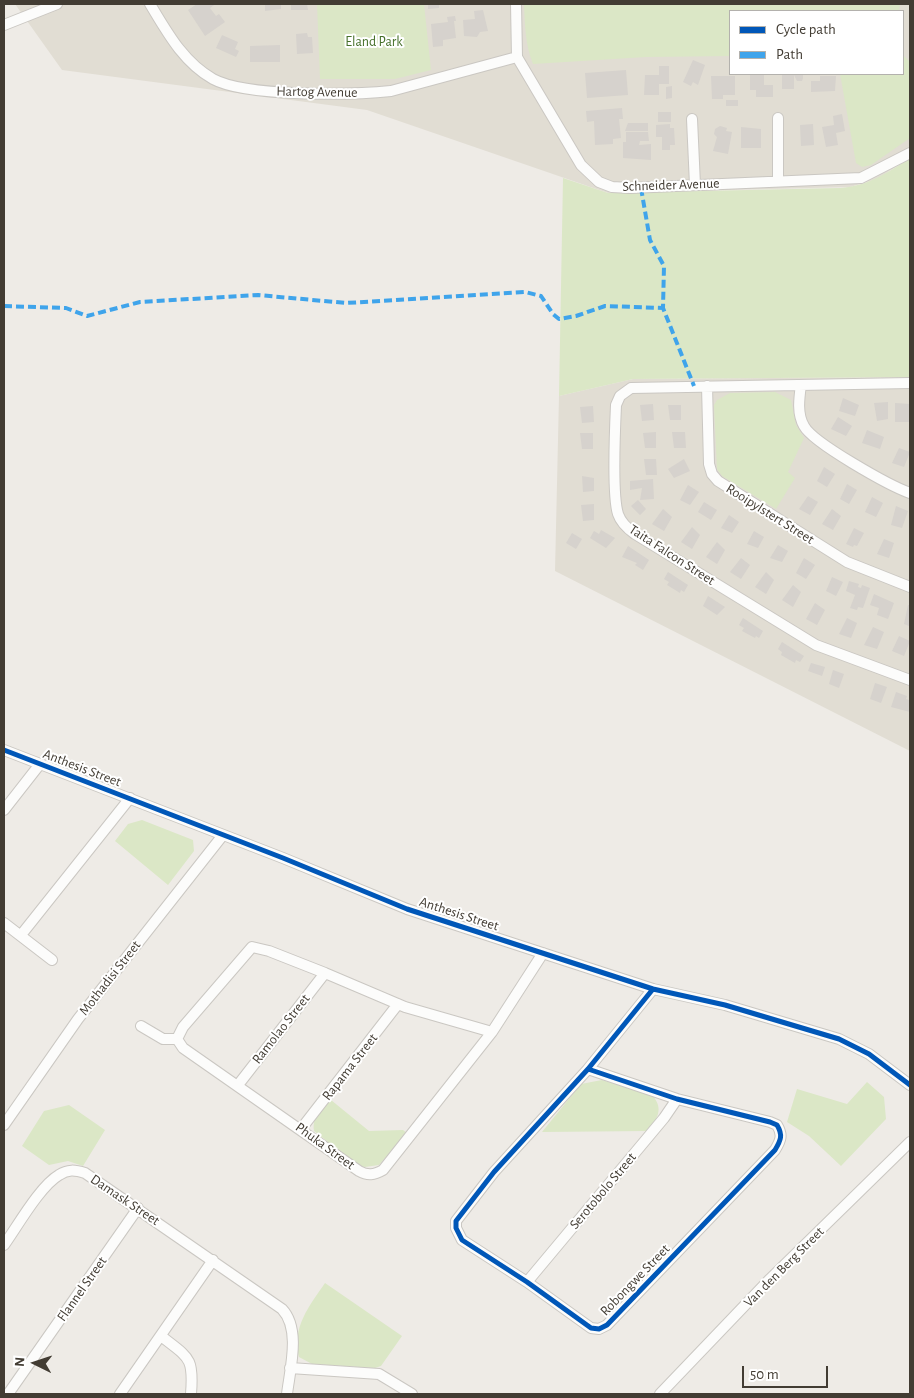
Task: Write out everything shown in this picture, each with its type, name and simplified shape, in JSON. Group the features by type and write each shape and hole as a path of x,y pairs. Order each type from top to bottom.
{"street":[{"path":"4,25 57,4"},
{"name":"Hartog Avenue","path":"150,4 175,45 192,62 214,79 253,91 371,93 391,91 517,57"},
{"name":"Schneider Avenue","path":"516,4 517,57 581,165 594,178 612,187 630,188 861,178 910,153"},
{"path":"778,118 778,181"},
{"path":"692,120 695,185"},
{"name":"Taita Falcon Street","path":"910,384 635,387 627,389 620,396 616,411 617,505 622,522 635,534 816,645 910,680"},
{"path":"801,385 800,414 806,431 886,483 910,493"},
{"name":"Rooipylstert Street","path":"707,386 708,457 710,469 715,478 847,562 910,587"},
{"name":"Anthesis Street","path":"4,750 130,798 407,909 653,989 725,1006 839,1039 869,1054 910,1085"},
{"path":"4,810 40,764"},
{"name":"Anthesis Street","path":"21,935 130,798"},
{"name":"Mothadisi Street","path":"4,1125 78,1019 223,835"},
{"path":"4,923 52,960"},
{"path":"141,1026 163,1039 177,1039 183,1027 252,947 269,951 398,1004 492,1032"},
{"name":"Phuka Street","path":"177,1039 183,1048 366,1175 383,1170 492,1032 543,953"},
{"name":"Ramolao Street","path":"238,1085 325,973"},
{"name":"Robongwe Street","path":"588,1069 677,1099 778,1125 781,1139 775,1150 607,1326 599,1329 591,1328 527,1282 462,1240 456,1228 456,1221 494,1172 588,1069 653,989"},
{"name":"Rapama Street","path":"301,1129 398,1004"},
{"name":"Serotobolo Street","path":"527,1282 664,1118 677,1099"},
{"name":"Van den Berg Street","path":"660,1394 770,1279 910,1142"},
{"name":"Damask Street","path":"4,1245 49,1183 67,1171 75,1170 85,1173 214,1260 288,1315 292,1330 287,1394"},
{"name":"Flannel Street","path":"8,1394 138,1208"},
{"path":"120,1394 214,1260"},
{"path":"161,1336 188,1357 191,1363 191,1394"},
{"path":"290,1368 379,1374 412,1394"}],"shaded area":[{"path":"15,4 910,4 910,158 877,179 850,187 608,193 367,110 62,70"},
{"path":"910,377 910,751 555,571 559,396 633,379"}],"green space":[{"name":"Eland Park","path":"317,4 424,4 431,70 395,79 320,79"},
{"path":"524,4 900,4 899,10 729,10 729,56 646,57 533,64 525,27"},
{"path":"904,56 910,62 910,138 871,165 862,167 856,163 840,75 904,75"},
{"path":"910,158 910,377 633,379 559,396 563,178 608,193 840,188 868,182"},
{"path":"775,392 791,400 796,425 804,438 788,472 795,478 776,509 722,476 717,469 714,405 717,400 730,393"},
{"path":"142,820 193,840 194,851 168,885 115,841 128,824"},
{"path":"602,1080 653,1096 659,1110 648,1131 542,1132 581,1084"},
{"path":"867,1082 884,1097 886,1119 841,1166 809,1136 787,1122 797,1089 847,1104"},
{"path":"331,1100 369,1131 403,1130 407,1133 379,1165 365,1167 357,1165 314,1131 316,1117"},
{"path":"69,1105 105,1130 83,1166 68,1161 49,1165 22,1146 44,1111"},
{"path":"325,1283 402,1336 381,1366 375,1368 312,1364 299,1357 298,1336 303,1317"}],"building":[{"path":"197,4 213,4 210,8 216,16 219,14 225,22 205,36 188,10"},
{"path":"265,4 281,4 281,9 265,11"},
{"path":"291,4 307,4 308,10 291,10"},
{"path":"428,4 439,4 439,8 428,9"},
{"path":"483,10 488,31 480,32 477,37 464,36 463,20 475,19 474,11"},
{"path":"455,16 456,38 443,40 443,46 433,47 431,24 448,22 447,17"},
{"path":"307,33 308,37 312,37 313,53 297,54 296,34"},
{"path":"222,35 238,42 235,49 239,51 236,57 216,48"},
{"path":"280,45 280,62 250,62 250,46"},
{"path":"693,60 705,65 698,85 693,82 691,86 683,82"},
{"path":"659,66 669,66 669,84 659,84 659,95 644,95 645,75 659,75"},
{"path":"626,70 628,95 587,98 585,73"},
{"path":"750,75 764,75 764,85 773,85 773,97 756,97 756,90 750,90"},
{"path":"782,75 794,75 794,89 782,89"},
{"path":"794,75 803,75 802,81 797,81"},
{"path":"711,76 735,76 735,95 723,95 723,99 712,99"},
{"path":"820,76 836,76 835,91 811,92 811,81 820,81"},
{"path":"672,86 672,98 666,99 666,87"},
{"path":"726,100 738,100 738,106 726,106"},
{"path":"622,108 623,119 619,119 621,138 613,139 613,144 595,145 594,121 587,122 586,111"},
{"path":"658,112 671,112 671,122 658,122"},
{"path":"842,114 845,131 836,133 838,145 826,147 822,127 834,125 833,116"},
{"path":"628,123 648,123 648,131 625,131"},
{"path":"670,124 670,128 674,128 675,145 670,145 670,150 662,150 662,137 656,137 656,125"},
{"path":"813,124 814,145 801,146 800,125"},
{"path":"720,126 727,128 726,131 732,132 728,154 713,151 717,137 714,134 715,129"},
{"path":"741,127 761,129 761,148 741,148"},
{"path":"626,132 648,132 649,141 640,141 639,145 651,144 651,160 623,158 623,142 626,142"},
{"path":"843,398 859,405 855,416 839,411"},
{"path":"888,402 888,419 877,421 874,403"},
{"path":"895,403 910,404 910,422 895,422"},
{"path":"653,404 654,420 642,421 640,405"},
{"path":"668,405 681,405 681,420 670,420"},
{"path":"593,406 594,422 582,423 580,407"},
{"path":"838,417 852,426 846,436 831,429"},
{"path":"867,430 884,437 880,449 862,443"},
{"path":"656,432 656,448 645,448 643,433"},
{"path":"672,432 685,432 686,448 674,448"},
{"path":"580,433 593,433 593,449 582,449"},
{"path":"899,448 910,452 904,467 892,463"},
{"path":"644,459 656,459 657,475 646,475"},
{"path":"684,459 690,471 674,478 668,469"},
{"path":"824,467 835,474 827,487 817,481"},
{"path":"582,476 594,478 594,491 583,492"},
{"path":"653,479 654,499 640,500 642,488 630,490 630,481"},
{"path":"847,484 857,490 849,504 840,499"},
{"path":"688,485 699,492 690,505 680,500"},
{"path":"808,496 818,502 810,515 799,509"},
{"path":"872,497 883,503 876,517 865,512"},
{"path":"638,500 646,509 640,515 631,506"},
{"path":"704,502 717,510 711,520 698,512"},
{"path":"594,504 594,520 583,521 581,505"},
{"path":"896,506 908,511 902,528 891,525"},
{"path":"663,509 672,517 664,531 652,524"},
{"path":"832,509 841,516 833,530 822,524"},
{"path":"729,515 739,522 732,533 721,528"},
{"path":"692,527 700,535 692,549 681,542"},
{"path":"854,528 864,533 857,546 854,545 853,547 846,544"},
{"path":"601,530 615,538 606,548 590,538 594,531 599,534"},
{"path":"754,531 764,537 758,548 747,544"},
{"path":"572,533 582,539 576,549 566,543"},
{"path":"884,539 894,543 889,558 877,554"},
{"path":"717,542 725,550 717,564 706,557"},
{"path":"778,545 788,551 782,562 770,558"},
{"path":"628,546 649,560 643,570 635,565 637,563 622,557"},
{"path":"741,558 750,565 741,579 730,572"},
{"path":"804,558 815,565 806,579 796,573"},
{"path":"668,572 688,585 684,592 681,590 680,593 667,585 669,582 664,579"},
{"path":"766,572 774,580 766,594 755,587"},
{"path":"832,577 843,582 836,596 826,591"},
{"path":"849,581 859,584 858,587 861,588 862,585 870,588 863,608 858,607 857,610 850,608 855,595 846,591"},
{"path":"793,585 801,592 793,607 782,600"},
{"path":"874,594 894,603 888,619 877,615 879,608 870,605"},
{"path":"708,596 725,607 717,615 703,606"},
{"path":"815,603 825,610 817,625 806,619"},
{"path":"908,605 910,605 909,626 904,624"},
{"path":"743,618 763,631 759,638 756,636 755,638 742,631 744,628 739,625"},
{"path":"847,618 857,623 851,638 839,634"},
{"path":"873,627 884,632 877,649 864,645"},
{"path":"899,636 910,641 904,656 892,651"},
{"path":"782,642 804,656 800,662 796,660 795,663 781,655 782,652 778,649"},
{"path":"811,663 825,667 822,676 808,671"},
{"path":"833,670 844,674 839,688 829,684"},
{"path":"875,683 887,687 881,703 870,699"},
{"path":"896,692 907,696 906,699 909,700 910,696 910,712 891,707"}],"marked path":[{"path":"641,188 650,240 664,266 663,308 694,386"},
{"path":"4,306 66,308 87,316 140,302 258,295 346,303 525,292 541,296 553,314 559,319 576,316 605,306 663,308"}],"cycle path":[{"path":"4,750 283,858 407,909 653,989 725,1005 839,1039 869,1054 910,1085"},
{"path":"588,1069 677,1099 770,1122 777,1125 781,1135 775,1150 607,1325 599,1329 591,1328 527,1282 462,1240 456,1228 456,1221 494,1172 588,1069 653,989"}]}
